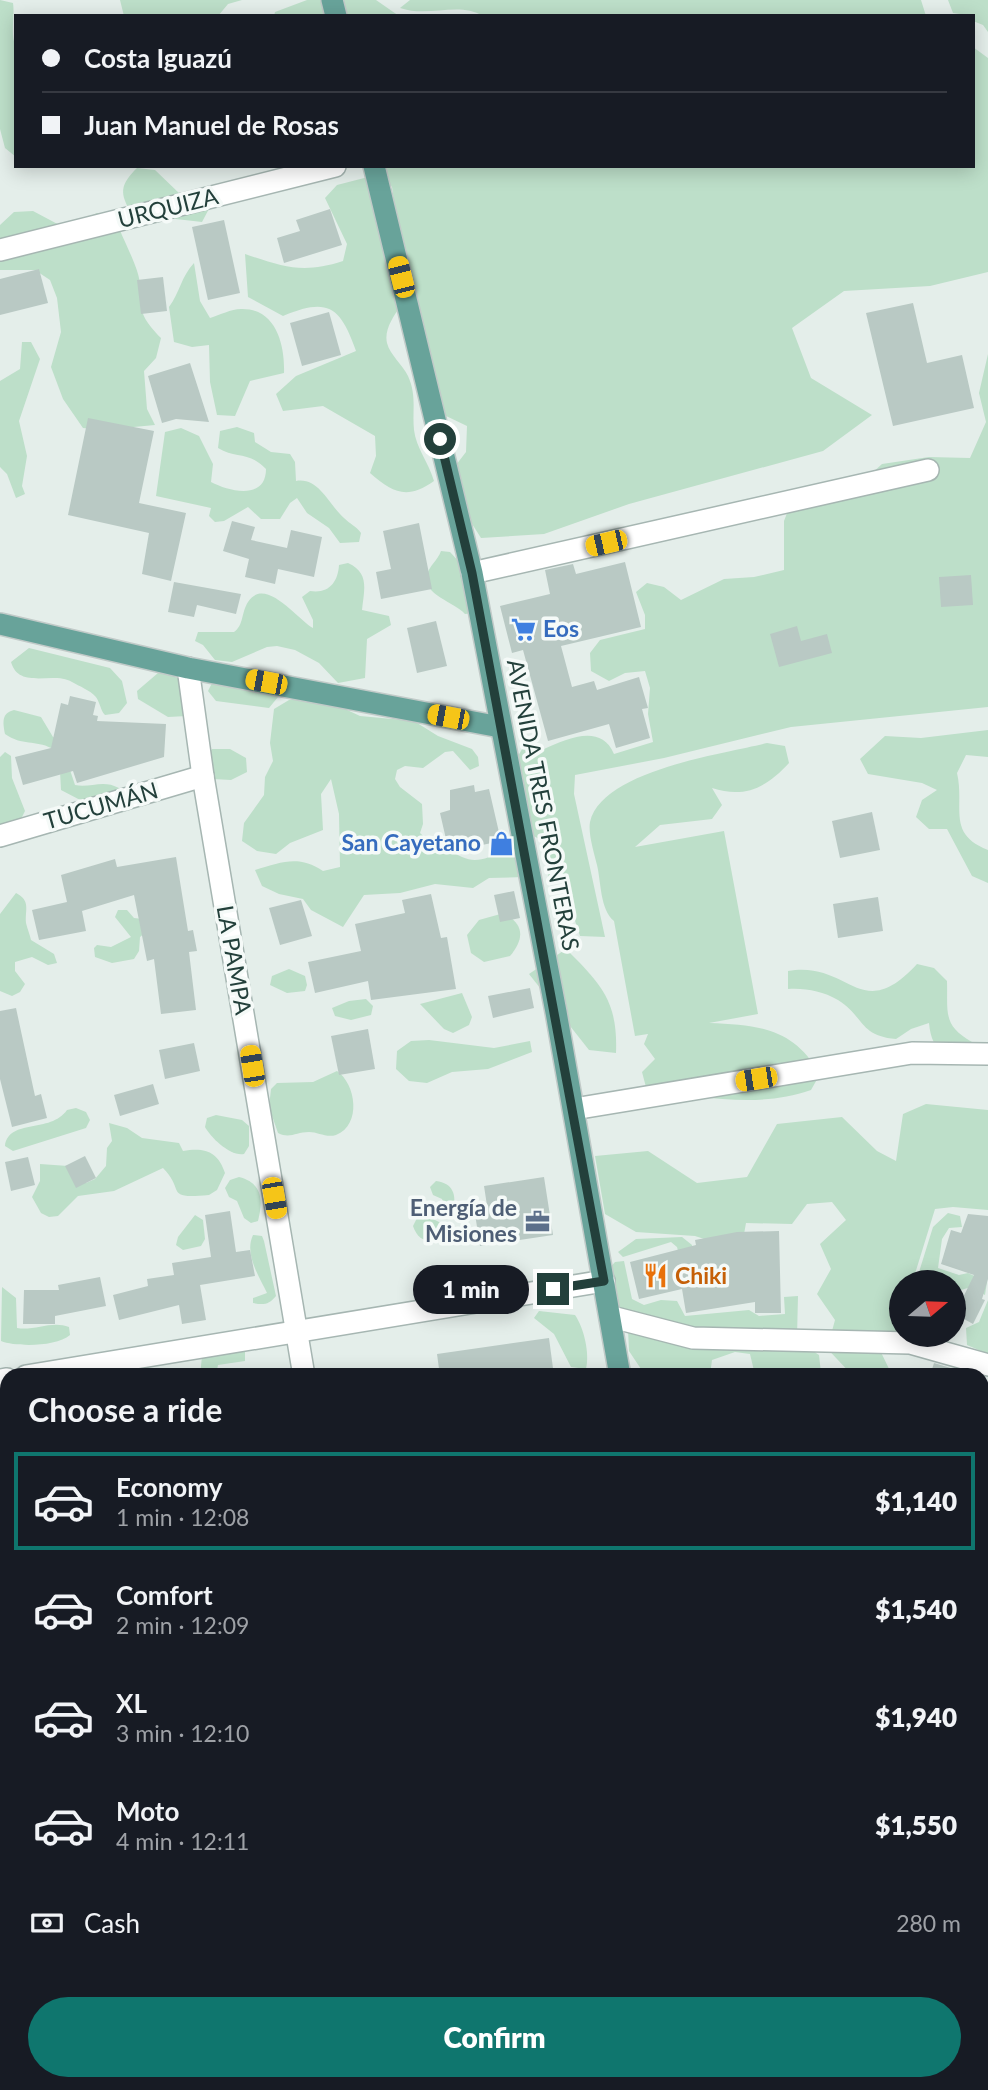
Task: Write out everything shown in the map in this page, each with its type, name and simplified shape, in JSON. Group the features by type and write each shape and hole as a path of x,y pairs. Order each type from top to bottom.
{"main road":[{"name":"AVENIDA TRES FRONTERAS","path":"374,168 472,573 574,1109 619,1368"},
{"path":"0,624 188,668 500,727"}],"street":[{"name":"URQUIZA","path":"0,250 327,168"},
{"path":"472,573 928,470"},
{"name":"LA PAMPA","path":"188,668 203,776 303,1368"},
{"name":"TUCUMÁN","path":"0,836 203,776"},
{"path":"574,1109 912,1054 988,1054"},
{"path":"73,1368 604,1281"},
{"path":"612,1317 693,1338 910,1343 988,1366"}],"green space":[{"path":"0,0 13,3 14,155 5,148 0,129"},
{"path":"120,0 242,0 228,4 220,14 124,14"},
{"path":"307,0 376,0 396,14 274,14"},
{"path":"410,0 921,0 925,14 478,14 464,10 411,11 400,8"},
{"path":"948,0 988,0 988,32 983,25 975,22 975,14 953,13"},
{"path":"975,48 988,58 988,272 930,286 844,291 792,328 811,378 872,415 823,451 629,504 544,534 481,538 467,516 456,465 466,452 467,426 444,415 401,249 392,187 377,168 975,168"},
{"path":"137,168 155,170 180,194 211,205 202,222 132,214 123,190 127,179"},
{"path":"372,176 400,307 388,329 387,343 411,383 415,437 434,481 416,491 400,492 370,473 376,456 375,436 323,406 283,411 276,394 296,376 356,351 337,315 321,307 311,307 283,316 248,297 245,254 305,268 343,261 347,244 325,198 337,185"},
{"path":"33,211 65,228 97,213 115,218 138,274 143,313 161,338 156,358 144,371 147,409 155,425 102,430 83,428 63,399 51,367 61,332 57,298 50,280 35,270 0,270 0,225 14,212"},
{"path":"194,263 200,301 210,318 237,309 253,310 270,321 283,351 284,373 250,381 235,416 217,415 210,382 209,345 192,347 174,342 169,307"},
{"path":"22,342 31,342 40,359 19,421 27,456 22,486 25,494 16,498 7,474 0,467 0,381 20,369"},
{"path":"988,354 988,707 791,727 664,758 575,775 574,794 605,937 580,936 563,884 548,878 549,858 545,842 524,831 522,776 508,772 529,738 544,749 573,738 592,736 608,744 614,754 653,742 648,714 650,688 645,671 625,673 609,681 591,671 590,653 600,640 645,629 645,615 636,592 647,583 664,587 681,600 724,579 754,577 784,570 784,521 793,498 859,485 882,464 929,457 970,458 986,422 979,393"},
{"path":"237,427 254,433 255,442 271,452 290,454 295,462 296,481 311,483 323,493 339,513 361,533 359,542 340,543 329,528 307,513 297,498 290,503 280,519 261,519 248,507 224,521 215,522 209,516 211,508 156,496 165,432 181,428 199,436 213,464 211,482 228,489 246,491 260,486 266,469 260,463 218,448 220,431"},
{"path":"441,551 450,552 462,565 474,613 465,614 429,588 427,575"},
{"path":"348,563 363,577 362,610 389,616 391,625 367,639 365,678 338,683 319,663 295,650 277,646 267,647 232,662 215,660 203,645 195,641 198,632 234,632 248,602 255,595 263,594 282,602 313,628 313,620 302,597 310,591 327,589 337,577 339,565"},
{"path":"29,648 110,668 122,681 127,703 119,713 105,715 93,694 72,682 21,675 11,662"},
{"path":"158,673 167,673 183,681 187,716 168,717 138,699 137,691"},
{"path":"215,677 265,690 278,697 269,708 216,701 208,691"},
{"path":"298,699 343,708 360,716 414,721 438,736 472,749 478,757 479,766 470,770 453,751 445,752 423,768 405,766 397,770 395,779 400,787 422,804 423,824 420,833 423,836 469,859 482,859 508,851 525,858 525,877 489,878 473,888 435,884 400,893 364,895 343,927 311,910 303,899 279,894 262,886 255,870 274,865 298,862 323,871 340,867 339,814 331,779 321,794 323,830 290,843 276,854 257,851 242,841 244,823 264,795 265,777 273,761 270,743 274,709 289,700"},
{"path":"14,710 41,717 53,737 62,740 51,748 11,738 5,734 4,722 7,713"},
{"path":"988,730 988,757 966,755 957,773 962,828 975,843 988,850 988,883 972,876 947,829 929,829 916,817 922,800 937,790 922,783 868,774 860,759 885,736 921,738"},
{"path":"767,743 785,746 789,763 772,779 755,789 745,791 712,788 722,805 712,819 660,825 635,847 724,831 758,1014 709,1023 744,1025 773,1032 798,1047 820,1074 811,1090 770,1099 730,1100 647,1091 642,1072 655,1059 644,1044 648,1034 635,1036 614,921 606,910 602,895 590,822 599,804 617,789 640,777 695,759"},
{"path":"212,749 230,749 246,758 247,772 231,780 213,779 204,764"},
{"path":"5,752 11,756 12,778 25,811 21,819 0,829 0,757"},
{"path":"70,770 75,785 108,784 119,788 118,793 84,802 61,790 60,771"},
{"path":"16,893 25,902 26,923 31,940 54,954 57,963 48,965 32,957 15,962 15,971 25,984 20,992 12,996 0,991 0,914"},
{"path":"118,910 127,910 134,918 143,919 147,931 140,937 139,951 134,959 112,963 95,957 94,948 97,945 111,947 131,937 115,917"},
{"path":"504,913 519,927 518,944 510,956 484,962 471,953 467,935 479,920"},
{"path":"566,949 605,995 614,1020 616,1053 589,1050 529,974"},
{"path":"917,964 934,968 947,981 947,1009 951,1023 962,1036 972,1042 976,1060 943,1052 934,1042 929,1023 911,1029 896,1039 884,1037 868,1030 846,1006 832,997 814,991 788,989 788,971 809,970 867,991 882,990 898,982"},
{"path":"289,969 305,976 305,991 287,993 270,985 272,976"},
{"path":"462,993 472,1017 469,1025 453,1033 444,1029 420,1004"},
{"path":"366,999 373,1006 371,1015 351,1020 335,1016 332,1008 349,1001"},
{"path":"429,1040 494,1048 530,1041 532,1052 488,1069 452,1072 427,1083 409,1081 396,1069 397,1051 411,1041"},
{"path":"337,1071 349,1085 352,1094 353,1114 344,1130 332,1136 309,1132 290,1135 278,1133 269,1107 271,1089 277,1083 313,1082"},
{"path":"926,1104 988,1110 988,1210 953,1207 935,1209 916,1270 889,1270 889,1336 876,1342 889,1368 845,1368 822,1343 832,1331 835,1320 817,1294 831,1269 820,1244 846,1220 832,1202 807,1204 792,1224 746,1223 741,1251 695,1236 636,1232 605,1214 595,1156 648,1151 697,1183 747,1177 777,1124 842,1117 877,1151 896,1161 903,1114"},
{"path":"76,1108 86,1112 90,1120 86,1128 13,1151 5,1146 8,1137 14,1132 51,1122 67,1110"},
{"path":"216,1115 242,1120 249,1126 249,1146 244,1154 228,1150 205,1127 207,1118"},
{"path":"109,1123 127,1128 142,1138 179,1143 183,1151 204,1150 214,1155 225,1173 217,1190 209,1195 180,1194 163,1168 114,1191 78,1196 58,1216 49,1217 41,1213 32,1197 40,1181 40,1164 68,1166 86,1183 95,1179 106,1166 107,1148 112,1141"},
{"path":"239,1177 257,1188 261,1200 258,1221 251,1223 244,1218 237,1201 229,1197 225,1188 230,1180"},
{"path":"436,1181 450,1187 454,1199 453,1210 445,1208 442,1199 433,1195 430,1187"},
{"path":"948,1213 960,1216 962,1227 949,1228 942,1239 938,1268 944,1270 920,1270 933,1227"},
{"path":"195,1215 203,1220 205,1239 201,1246 183,1250 176,1245 178,1237"},
{"path":"425,1215 441,1223 445,1231 442,1239 428,1241 418,1235 413,1226 417,1218"},
{"path":"253,1235 262,1236 264,1241 276,1296 266,1304 253,1303 253,1298 267,1293 251,1257"},
{"path":"682,1237 692,1245 693,1260 681,1262 677,1247 671,1242 623,1257 618,1252 636,1239"},
{"path":"624,1261 632,1299 644,1305 661,1300 677,1301 685,1316 749,1310 759,1316 785,1314 784,1297 798,1296 797,1337 696,1333 614,1309 606,1272 615,1262"},
{"path":"966,1273 987,1282 985,1295 971,1287 966,1288"},
{"path":"2,1287 16,1298 17,1328 63,1325 69,1327 70,1335 55,1342 36,1345 1,1341"},
{"path":"988,1300 988,1354 967,1345 966,1328 979,1322"},
{"path":"539,1311 575,1315 585,1341 586,1368 571,1367 554,1334 534,1318"},
{"path":"628,1329 807,1347 819,1355 820,1368 753,1368 750,1354 735,1352 712,1360 711,1368 640,1368 629,1351"},
{"path":"245,1348 245,1361 218,1365 217,1368 201,1368 202,1356"}],"building":[{"path":"330,209 342,245 284,263 277,238 300,231 296,220"},
{"path":"224,220 240,293 208,300 192,227"},
{"path":"39,269 48,303 0,315 0,279"},
{"path":"163,277 167,311 141,314 137,280"},
{"path":"913,303 927,363 962,355 974,408 893,426 866,313"},
{"path":"329,312 341,355 302,366 290,323"},
{"path":"190,363 209,422 176,419 162,423 148,376"},
{"path":"88,418 154,431 139,503 186,513 171,581 142,574 149,533 68,515"},
{"path":"232,521 255,527 251,540 287,548 291,530 322,537 314,577 278,569 275,584 245,577 249,559 223,551"},
{"path":"419,523 432,589 381,599 376,572 391,569 383,531"},
{"path":"625,562 641,627 561,646 572,687 594,681 597,690 639,677 648,708 642,709 650,738 616,748 609,724 548,741 523,650 512,653 500,606 550,594 545,570 573,564 576,574"},
{"path":"971,575 973,605 941,607 939,577"},
{"path":"174,582 241,594 236,614 197,605 194,617 168,612"},
{"path":"436,621 447,666 417,673 407,628"},
{"path":"797,626 801,641 827,634 832,653 779,667 770,634"},
{"path":"70,696 96,702 93,715 98,716 97,721 166,724 164,757 77,783 73,771 23,785 15,757 51,748 61,703 68,705"},
{"path":"474,785 475,792 489,789 501,841 449,852 440,813 450,810 450,790"},
{"path":"872,812 880,850 840,858 832,821"},
{"path":"176,857 188,931 193,930 197,951 189,952 196,1010 161,1014 154,959 147,961 134,895 82,911 86,931 39,940 32,910 67,902 61,875 115,859 117,867"},
{"path":"514,891 520,918 500,922 494,895"},
{"path":"431,894 441,938 447,937 456,989 371,1000 368,981 315,993 308,962 361,951 355,924 405,913 402,900"},
{"path":"878,897 883,931 838,938 833,904"},
{"path":"301,900 312,936 280,945 269,908"},
{"path":"530,988 534,1008 493,1018 488,996"},
{"path":"16,1008 35,1096 41,1094 47,1118 12,1127 0,1079 0,1011"},
{"path":"368,1029 375,1069 339,1075 331,1036"},
{"path":"194,1043 200,1071 165,1079 159,1050"},
{"path":"153,1084 159,1104 120,1116 114,1095"},
{"path":"85,1156 96,1178 76,1188 65,1166"},
{"path":"28,1157 35,1185 11,1191 5,1162"},
{"path":"544,1177 553,1235 480,1246 475,1214 488,1212 484,1186"},
{"path":"230,1211 236,1252 250,1250 255,1276 200,1285 206,1320 182,1324 179,1305 119,1320 113,1295 148,1286 147,1279 174,1275 172,1263 211,1257 205,1215"},
{"path":"968,1214 988,1216 988,1279 982,1299 985,1300 973,1324 966,1320 966,1291 974,1275 966,1270 941,1264 951,1230 961,1233"},
{"path":"779,1231 781,1313 755,1313 755,1302 686,1313 682,1289 639,1299 630,1262 696,1245 695,1240 737,1232"},
{"path":"100,1277 106,1306 55,1316 55,1324 23,1324 24,1290 59,1290 58,1285"},
{"path":"549,1338 553,1368 439,1368 437,1354"},
{"path":"934,1363 951,1368 932,1368"}],"place":[{"name":"Eos","path":"523,629"},
{"name":"San Cayetano","path":"501,843"},
{"name":"Energía de Misiones","path":"537,1221"},
{"name":"Chiki","path":"655,1276"}],"route":[{"path":"440,439 472,573 556,1012 604,1281 553,1289"}]}
